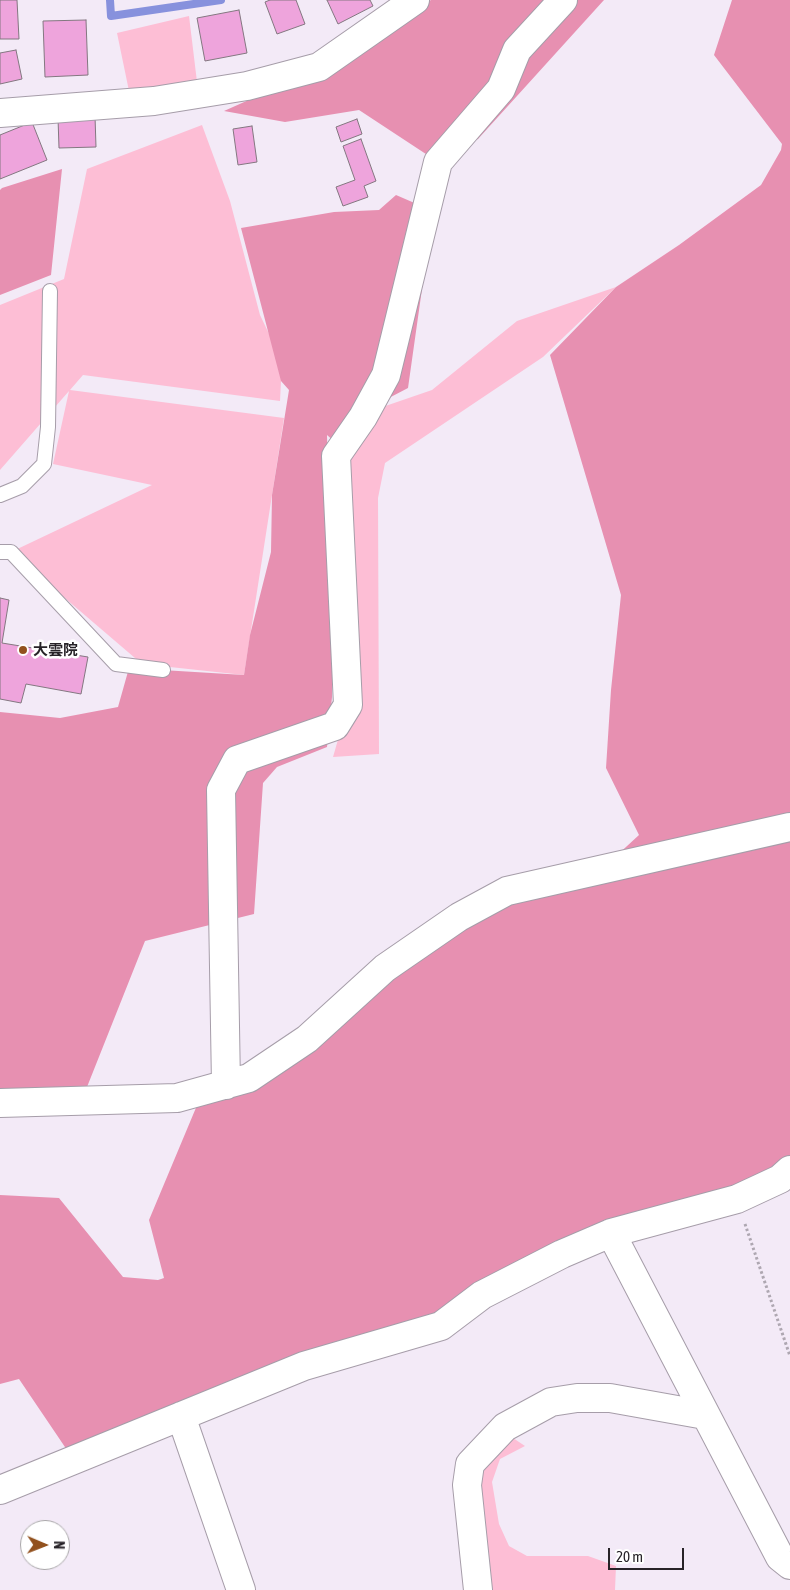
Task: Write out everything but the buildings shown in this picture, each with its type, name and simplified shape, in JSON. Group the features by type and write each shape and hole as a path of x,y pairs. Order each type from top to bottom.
{"street":[{"path":"0,113 154,101 247,86 319,67 416,0"},
{"path":"226,1085 221,790 237,760 335,726 348,705 336,456 363,417 386,375 438,162 501,89 516,50 563,0"},
{"path":"0,1103 177,1098 249,1078 307,1038 385,968 459,917 507,891 790,827"},
{"path":"0,1490 304,1366 441,1326 482,1295 562,1254 611,1233 737,1199 780,1179 790,1170"},
{"path":"611,1233 780,1558 790,1565"},
{"path":"478,1590 467,1485 470,1464 505,1427 551,1402 577,1398 610,1398 705,1414"},
{"path":"181,1416 241,1590"}],"lane":[{"path":"0,495 22,486 44,464 48,428 50,291"},
{"path":"0,552 11,552 116,664 163,670"}],"path":[{"path":"737,1199 790,1356"}],"shaded area":[{"path":"431,0 604,0 478,139 435,160 359,110 285,122 224,111 307,74"},
{"path":"732,0 790,0 790,1170 431,1316 67,1450 19,1379 0,1384 0,1195 59,1198 123,1277 158,1280 164,1278 149,1220 203,1091 265,1067 500,895 601,870 639,835 606,768 611,690 621,595 550,355 616,287 679,245 761,185 781,150 782,144 714,55"},
{"path":"189,16 197,82 129,91 117,33"},
{"path":"202,125 230,201 260,315 282,361 280,401 83,375 70,390 284,418 244,675 142,664 11,552 152,485 53,464 69,391 0,470 0,305 64,279 87,169"},
{"path":"62,169 51,275 0,295 0,190"},
{"path":"396,195 433,211 408,388 362,412 336,443 327,435 332,697 327,747 277,767 263,783 254,914 145,941 87,1087 0,1096 0,712 60,718 118,707 129,668 244,675 250,635 271,552 272,495 289,390 281,381 241,228 334,212 379,210"},
{"path":"616,287 543,357 385,463 378,498 379,754 333,757 348,705 332,465 365,413 432,390 517,321"},
{"path":"507,1434 525,1446 500,1459 492,1482 499,1524 509,1546 527,1556 588,1556 616,1566 615,1590 484,1590 469,1473"}],"waterway":[{"path":"110,0 111,16 221,0"}],"place":[{"name":"大雲院","path":"23,650"}]}
